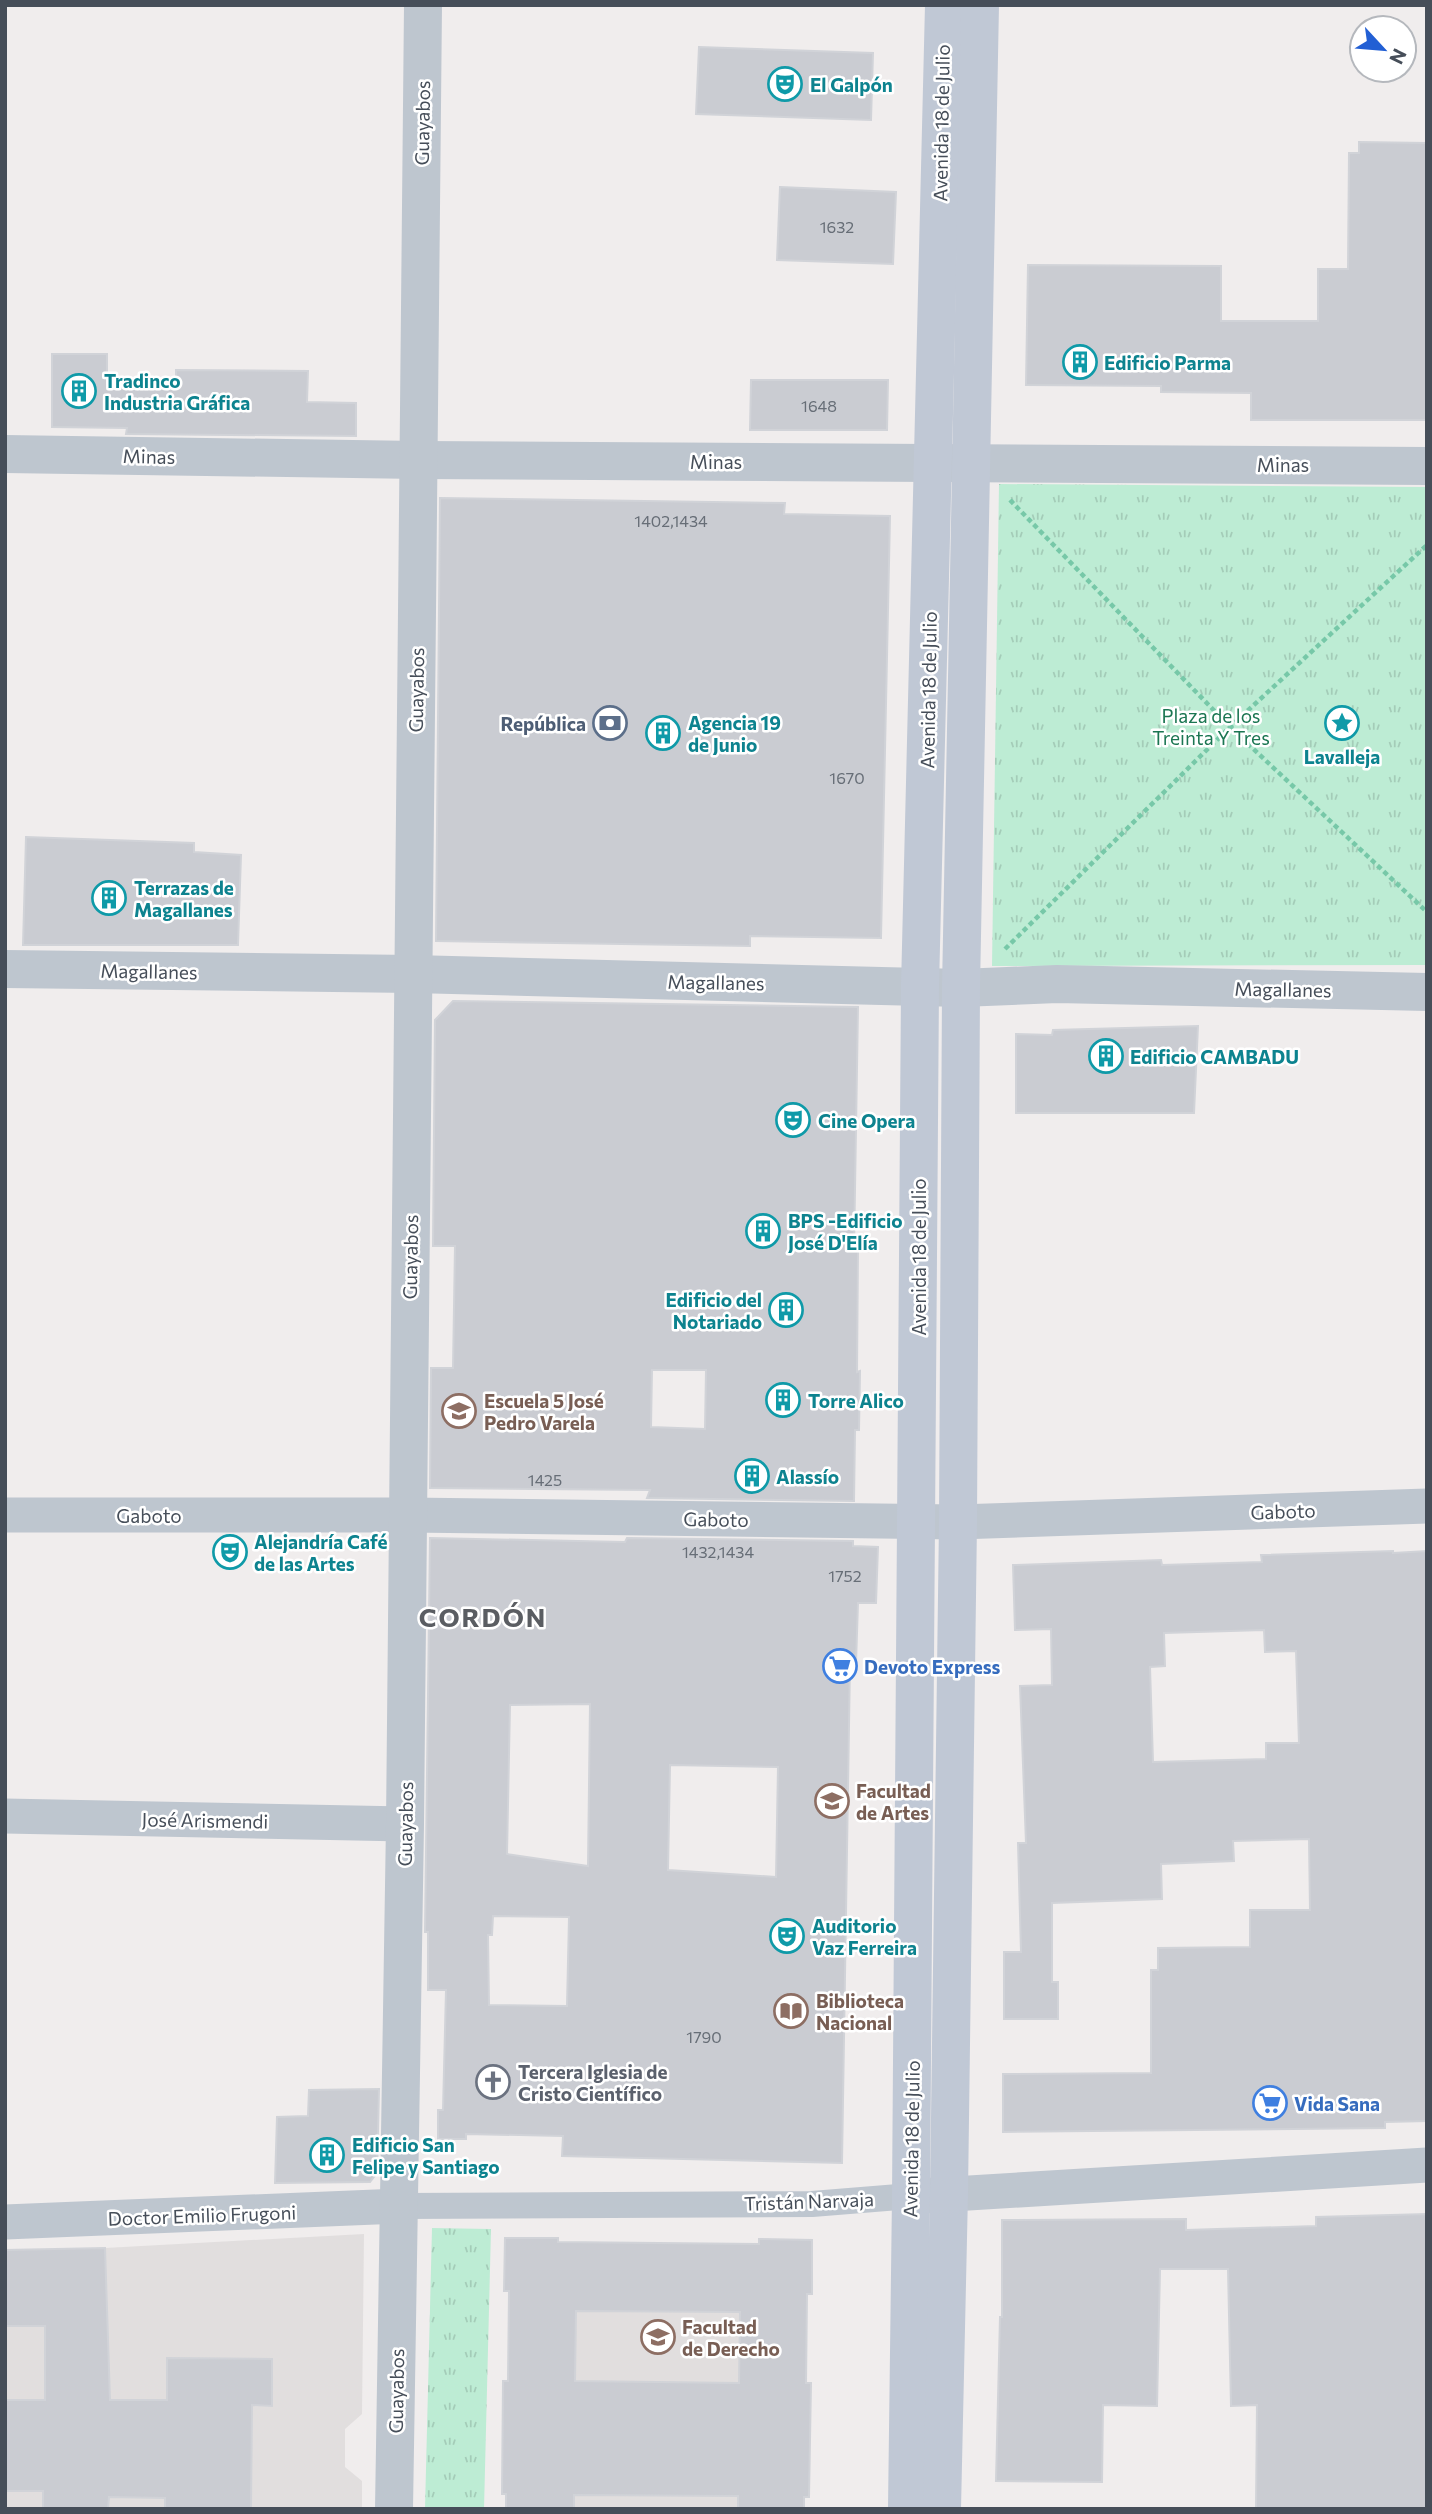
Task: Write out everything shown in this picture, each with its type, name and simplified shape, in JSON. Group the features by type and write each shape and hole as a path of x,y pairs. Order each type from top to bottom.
{"main road":[{"name":"Avenida 18 de Julio","path":"906,2509 911,2196 920,987 944,5"},
{"name":"Avenida 18 de Julio","path":"942,2509 958,1522 961,988 979,5"}],"street":[{"name":"Guayabos","path":"394,2509 405,1824 423,5"},
{"name":"Minas","path":"5,454 419,460 1427,466"},
{"name":"Magallanes","path":"5,969 413,974 961,988 1057,984 1427,992"},
{"name":"Gaboto","path":"5,1515 408,1515 958,1522 1427,1506"},
{"name":"José Arismendi","path":"5,1816 405,1824"},
{"name":"Tristán Narvaja","path":"400,2206 812,2204 949,2193 1427,2165"},
{"name":"Doctor Emilio Frugoni","path":"5,2222 400,2206"}],"path":[{"path":"972,462 1230,727 1427,912"},
{"path":"961,988 1014,941 1230,727 1427,545"}],"shaded area":[{"path":"364,2234 362,2414 345,2429 345,2467 362,2481 362,2509 5,2509 5,2250 105,2248"},
{"name":"Facultad de Derecho","path":"505,2238 558,2238 559,2242 759,2244 759,2239 812,2240 812,2294 807,2294 806,2383 811,2383 809,2497 804,2497 804,2509 506,2509 506,2494 502,2494 503,2381 508,2380 509,2292 504,2291"}],"green space":[{"name":"Plaza de los Treinta Y Tres","path":"999,484 1427,487 1427,965 992,966"},
{"path":"432,2228 491,2229 484,2509 425,2509"}],"building":[{"name":"El Galpón","path":"699,47 873,53 871,120 696,114"},
{"path":"1359,142 1427,143 1427,420 1251,420 1251,393 1161,392 1161,386 1026,385 1028,265 1221,266 1221,321 1318,321 1318,269 1348,269 1349,153 1359,153"},
{"path":"780,187 896,192 893,264 777,260"},
{"path":"52,354 107,354 107,383 176,383 176,370 308,371 307,402 356,403 356,436 126,434 127,428 52,427"},
{"path":"751,380 888,380 887,430 750,430"},
{"name":"Agencia 19 de Junio","path":"440,498 785,503 784,514 890,516 881,938 750,936 750,946 436,941"},
{"name":"Terrazas de Magallanes","path":"26,837 194,843 194,852 241,855 238,945 23,945"},
{"path":"453,1001 858,1007 854,1250 858,1250 857,1372 860,1371 859,1430 855,1430 854,1501 647,1498 650,1490 430,1488 431,1368 453,1368 455,1246 433,1246 435,1020","holes":["652,1370 706,1370 705,1429 651,1427"]},
{"name":"Edificio CAMBADU","path":"1198,1026 1194,1113 1016,1113 1016,1034 1052,1035 1053,1030"},
{"path":"430,1538 625,1542 627,1538 853,1541 853,1546 878,1547 876,1603 858,1603 856,1663 850,1663 842,2163 562,2156 563,2136 466,2134 466,2139 438,2139 438,2110 443,2110 446,1990 428,1990 428,1932 425,1932","holes":["590,1704 588,1866 507,1854 510,1705","670,1765 778,1767 776,1877 668,1870","493,1916 569,1917 567,2006 489,2005 488,1935 492,1935"]},
{"path":"1427,1551 1427,2121 1385,2122 1385,2128 1003,2132 1003,2074 1151,2073 1151,1970 1158,1970 1158,1948 1250,1947 1250,1910 1310,1910 1309,1839 1233,1841 1234,1861 1161,1864 1162,1899 1052,1903 1052,1982 1058,1982 1058,2019 1004,2019 1004,1952 1021,1952 1018,1843 1026,1843 1020,1686 1052,1685 1051,1629 1015,1630 1013,1565 1161,1560 1162,1565 1262,1562 1261,1555","holes":["1264,1630 1265,1652 1296,1651 1299,1743 1266,1743 1266,1759 1153,1762 1150,1667 1165,1666 1164,1633"]},
{"name":"Edificio San Felipe y Santiago","path":"379,2089 377,2173 370,2182 275,2183 277,2117 308,2116 309,2090"},
{"path":"1427,2214 1427,2509 1256,2509 1257,2405 1231,2406 1228,2269 1160,2269 1157,2406 1103,2405 1102,2482 996,2481 1002,2317 1002,2220 1186,2219 1186,2230 1316,2226 1316,2217"},
{"name":"Facultad de Derecho","path":"505,2238 558,2238 558,2242 759,2244 759,2239 812,2240 812,2294 807,2294 806,2383 811,2383 809,2497 804,2497 804,2509 738,2509 738,2496 574,2495 574,2509 506,2509 506,2494 502,2494 503,2381 508,2381 509,2291 504,2291","holes":["576,2311 740,2312 739,2383 575,2381"]},
{"path":"105,2248 110,2400 167,2400 167,2358 272,2359 272,2406 252,2405 251,2509 165,2509 165,2498 109,2497 108,2509 43,2509 43,2491 5,2491 5,2400 45,2400 45,2326 5,2326 5,2250"}],"place":[{"name":"El Galpón","path":"785,84"},
{"name":"Edificio Parma","path":"1080,362"},
{"name":"Tradinco Industria Gráfica","path":"79,391"},
{"name":"República","path":"610,723"},
{"name":"Lavalleja","path":"1342,723"},
{"name":"Agencia 19 de Junio","path":"663,733"},
{"name":"Terrazas de Magallanes","path":"109,898"},
{"name":"Edificio CAMBADU","path":"1106,1056"},
{"name":"Cine Opera","path":"793,1120"},
{"name":"BPS -Edificio José D'Elía","path":"763,1231"},
{"name":"Edificio del Notariado","path":"786,1310"},
{"name":"Torre Alico","path":"783,1400"},
{"name":"Escuela 5 José Pedro Varela","path":"459,1411"},
{"name":"Alassío","path":"752,1476"},
{"name":"Alejandría Café de las Artes","path":"230,1552"},
{"name":"Devoto Express","path":"840,1666"},
{"name":"Facultad de Artes","path":"832,1801"},
{"name":"Auditorio Vaz Ferreira","path":"787,1936"},
{"name":"Biblioteca Nacional","path":"791,2011"},
{"name":"Tercera Iglesia de Cristo Científico","path":"493,2082"},
{"name":"Vida Sana","path":"1270,2103"},
{"name":"Edificio San Felipe y Santiago","path":"327,2155"},
{"name":"Facultad de Derecho","path":"658,2337"}],"district":[{"name":"CORDÓN","path":"483,1616"}]}
